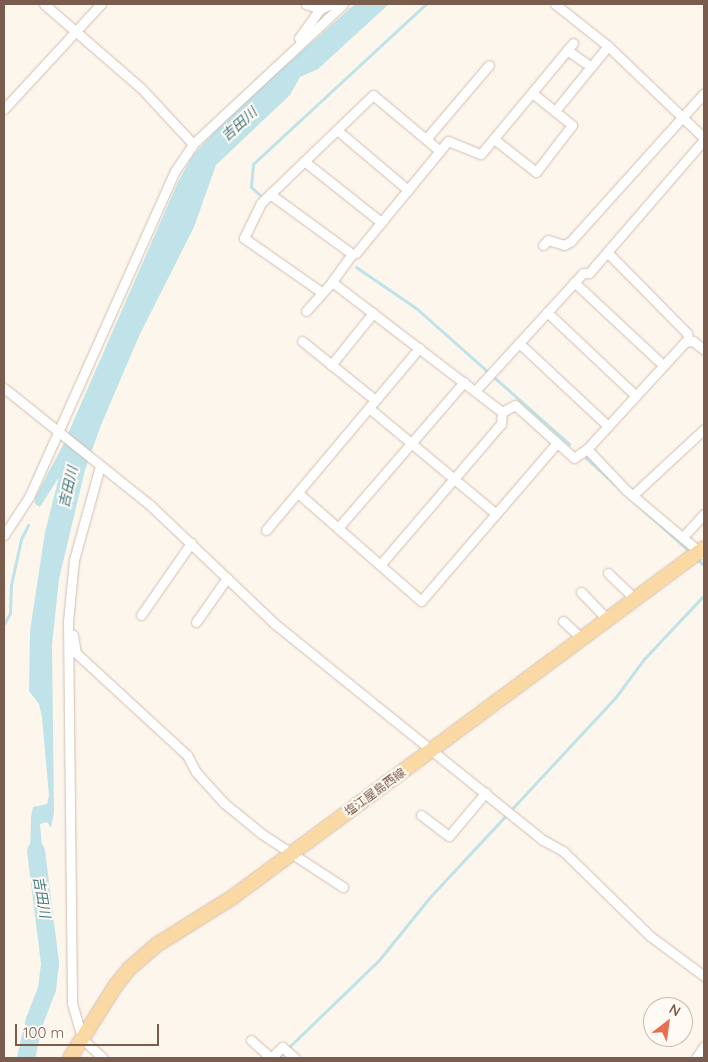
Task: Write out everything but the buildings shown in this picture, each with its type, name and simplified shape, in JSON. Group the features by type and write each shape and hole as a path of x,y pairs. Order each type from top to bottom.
{"main road":[{"name":"塩江屋島西線","path":"70,1058 130,968 158,944 204,917 699,553"}],"street":[{"path":"44,4 141,88 193,144"},
{"path":"4,109 101,4"},
{"path":"306,4 320,8 332,4"},
{"path":"4,535 22,512 61,436 176,172 193,144 343,4"},
{"path":"475,391 583,272 589,272 704,139 608,46 555,4"},
{"path":"291,51 320,8"},
{"path":"306,311 448,141 455,141 481,154 570,46 591,67"},
{"path":"555,111 608,46"},
{"path":"426,139 489,66"},
{"path":"494,139 536,172 572,125 532,93"},
{"path":"543,245 548,240 564,246 570,242 704,93"},
{"path":"321,292 244,238 261,203 373,95 440,151"},
{"path":"337,130 408,190"},
{"path":"304,161 381,222"},
{"path":"270,194 352,254"},
{"path":"607,252 687,332 689,341 704,350"},
{"path":"332,282 502,412"},
{"path":"574,282 664,365"},
{"path":"547,312 636,396"},
{"path":"331,365 373,313"},
{"path":"302,341 375,400"},
{"path":"502,412 515,405 574,458 587,449 664,365 689,341"},
{"path":"519,343 608,426"},
{"path":"266,530 418,348"},
{"path":"338,528 464,382"},
{"path":"4,388 61,436 97,463 191,543 275,624 434,749 543,840 563,851 650,936 704,976"},
{"path":"369,408 496,514"},
{"path":"380,565 501,424 502,412"},
{"path":"633,496 704,429"},
{"path":"298,493 421,600 557,443"},
{"path":"587,449 633,496 683,537 699,553"},
{"path":"97,463 74,560 68,621 72,1003 82,1039 103,1058"},
{"path":"683,537 704,514"},
{"path":"141,615 191,543"},
{"path":"608,573 636,599"},
{"path":"196,622 227,578"},
{"path":"581,592 608,620"},
{"path":"68,621 72,626 76,653 80,658 187,755 196,772 224,803 262,834 343,887"},
{"path":"563,621 582,639"},
{"path":"421,815 449,836 486,792"},
{"path":"251,1040 271,1058 282,1046 288,1056"},
{"path":"696,1058 704,1046"}],"water":[{"path":"355,4 389,4 318,69 300,77 290,95 216,165 194,227 139,336 101,425 85,470 59,579 52,645 54,812 51,828 47,822 40,824 42,846 37,875 30,855 31,817 33,807 47,804 49,796 42,717 39,704 29,691 30,631 45,532 59,477 40,507 35,504 35,498 63,445 178,182 193,155 231,114"}],"waterway":[{"path":"260,195 251,187 253,164 426,4"},
{"path":"356,267 416,308 569,444"},
{"path":"586,458 691,553"},
{"path":"4,624 10,613 11,585 21,539 28,525"},
{"path":"695,558 704,565"},
{"path":"290,1046 379,960 430,897 615,698 644,659 704,595"},
{"name":"吉田川","path":"26,1058 35,1020 47,989 50,963 36,851"},
{"path":"278,1058 282,1054"}]}
